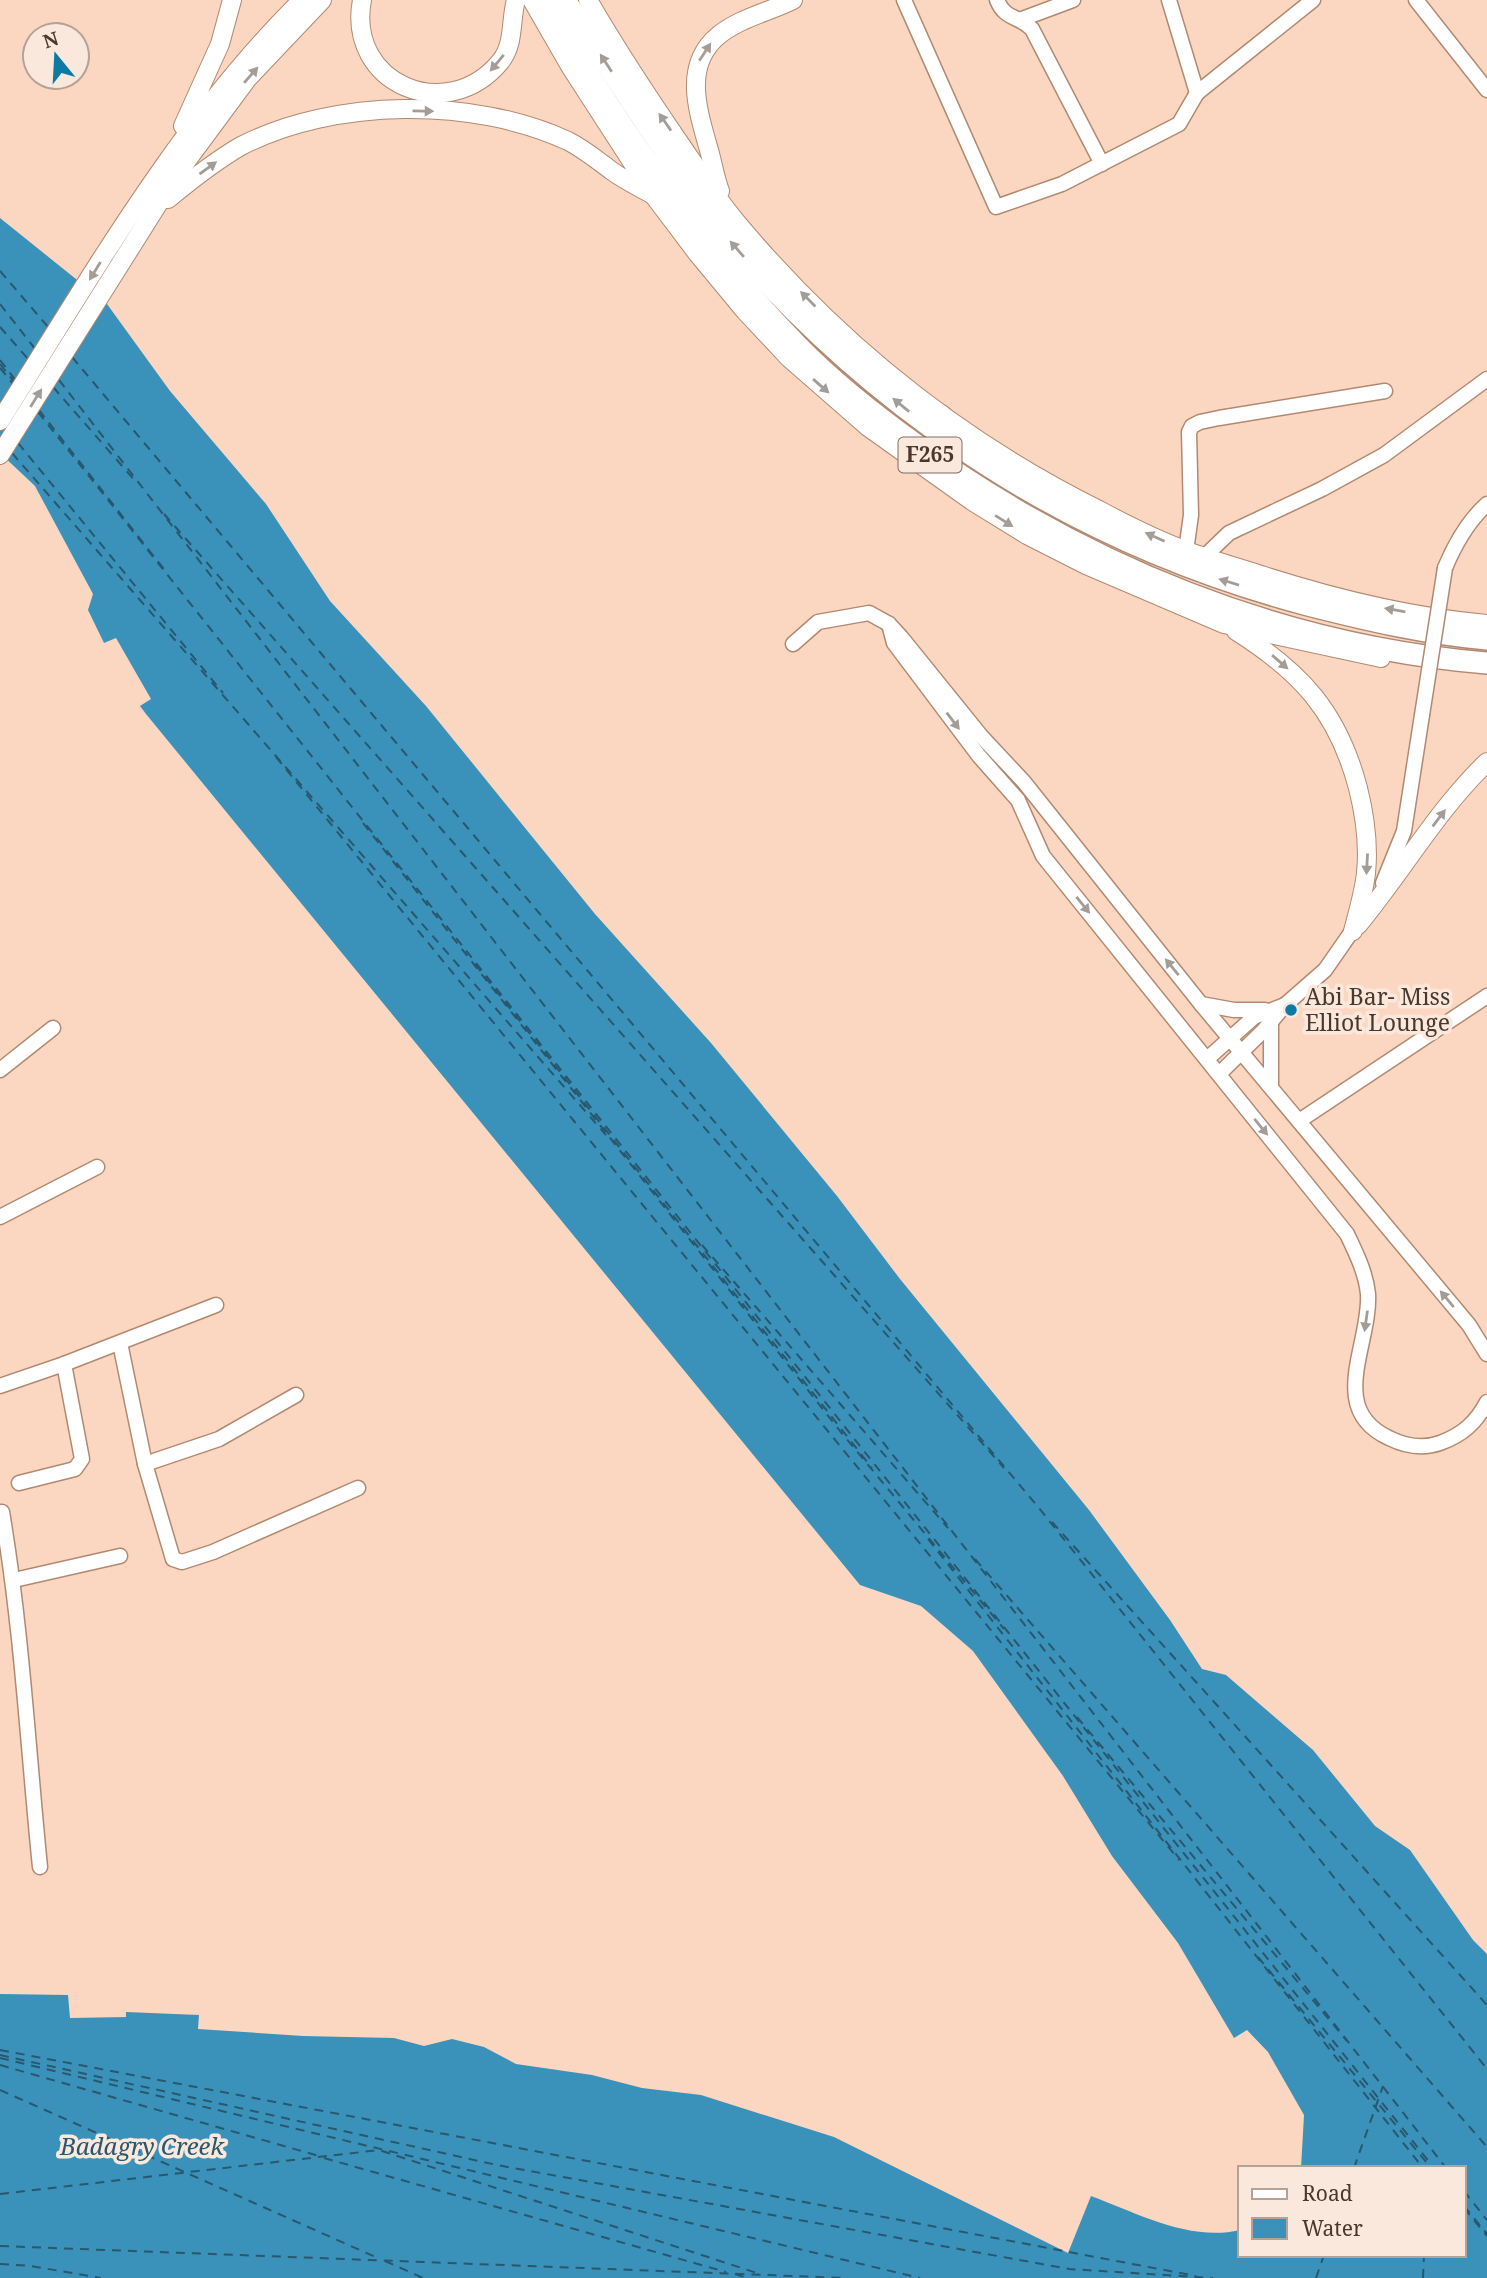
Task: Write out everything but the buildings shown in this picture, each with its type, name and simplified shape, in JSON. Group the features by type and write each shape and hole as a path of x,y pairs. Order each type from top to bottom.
{"highway":[{"name":"F265","path":"543,0 605,100 748,304 794,353 951,470 1159,590 1199,606 1351,643 1487,663"},
{"name":"F265","path":"565,0 685,183 724,235 772,289 819,337 1044,500 1143,549 1204,574 1345,615 1487,639"},
{"path":"748,304 761,327 794,353"},
{"path":"934,421 981,453"}],"main road":[{"path":"0,455 144,215 160,173 220,44 232,0"},
{"path":"160,173 233,74 269,32 302,0"},
{"path":"0,421 144,215 233,97 269,55 323,0"},
{"path":"362,0 360,25 367,49 376,65 391,79 407,88 429,94 473,86 501,60 509,46 516,0"},
{"path":"532,0 654,196 748,304"},
{"path":"588,0 647,96 728,211 778,268 934,421"},
{"path":"728,211 715,177 698,107 695,75 698,63 710,43 721,33 793,0"},
{"path":"144,215 218,160 271,133 331,116 389,110 481,114 532,127 593,155 613,172 654,196"},
{"path":"981,453 1186,551 1306,590 1365,604 1487,624"},
{"path":"1199,606 1267,650 1297,677 1330,716 1342,739 1362,806 1368,844 1366,875 1353,931"},
{"path":"1224,624 1389,660 1487,672"},
{"path":"1353,931 1458,792 1487,762"}],"street":[{"path":"904,0 996,207 1062,184 1179,124 1197,93 1313,0"},
{"path":"997,0 1001,10 1009,17 1022,19 1073,0"},
{"path":"1169,0 1197,93"},
{"path":"1416,0 1485,86"},
{"path":"1022,19 1032,29 1102,164"},
{"path":"1204,557 1229,533 1322,489 1384,455 1487,379"},
{"path":"1186,551 1191,515 1189,432 1192,426 1219,418 1385,391"},
{"path":"1219,1074 1242,1052 1269,1016 1325,970 1388,876 1404,831 1445,568 1466,527 1487,504"},
{"path":"793,644 818,622 869,612 889,624 981,736 1024,782 1201,1004 1469,1325 1487,1354"},
{"path":"889,624 894,643 979,756 1018,800 1044,856 1347,1234 1358,1255 1368,1291 1368,1318 1354,1382 1362,1418 1374,1432 1412,1447 1436,1444 1480,1424 1487,1402"},
{"path":"1300,1121 1487,996"},
{"path":"1201,1004 1269,1016"},
{"path":"1207,1059 1254,1017 1269,1016"},
{"path":"1269,1016 1271,1087"},
{"path":"0,1070 53,1028"},
{"path":"0,1217 97,1167"},
{"path":"0,1386 216,1305"},
{"path":"120,1343 145,1464 173,1559 182,1562 213,1552 358,1488"},
{"path":"19,1483 75,1469 82,1459 64,1364"},
{"path":"145,1464 219,1438 296,1395"},
{"path":"2,1512 14,1580 40,1867"},
{"path":"14,1580 120,1556"}],"water":[{"name":"Badagry Creek","path":"0,218 107,304 170,391 266,504 330,601 426,706 595,914 711,1043 837,1196 900,1279 1089,1510 1170,1620 1202,1669 1226,1675 1313,1750 1375,1826 1410,1850 1473,1940 1487,1954 1487,2278 0,2278 0,1994 68,1995 70,2018 126,2017 126,2012 199,2015 198,2029 303,2036 394,2038 424,2046 452,2039 484,2047 516,2064 592,2075 642,2088 701,2095 834,2137 1068,2253 1091,2196 1183,2229 1221,2233 1238,2230 1238,2257 1466,2257 1466,2166 1301,2166 1304,2115 1268,2052 1247,2030 1234,2038 1178,1943 1112,1856 1063,1776 973,1651 921,1606 860,1585 146,714 140,706 151,699 116,638 104,643 88,610 93,594 35,486 0,453"}],"ferry route":[{"path":"0,271 49,328"},
{"path":"0,304 36,350"},
{"path":"0,327 29,360"},
{"path":"72,357 1039,1508 1487,2069"},
{"path":"0,360 16,381"},
{"path":"0,364 15,383"},
{"path":"0,368 14,385"},
{"path":"59,380 1444,2166"},
{"path":"53,387 137,483"},
{"path":"39,410 148,549"},
{"path":"38,412 1432,2166"},
{"path":"18,443 223,693"},
{"path":"12,453 606,1135"},
{"path":"164,514 1004,1468"},
{"path":"148,549 164,569"},
{"path":"276,757 1179,1860"},
{"path":"363,823 840,1431 1004,1629"},
{"path":"475,964 872,1468"},
{"path":"702,1245 948,1528"},
{"path":"1052,1522 1487,2005"},
{"path":"928,1539 1421,2166"},
{"path":"975,1559 1487,2147"},
{"path":"1077,1717 1347,2041"},
{"path":"1258,1957 1429,2166"},
{"path":"0,2050 1196,2276"},
{"path":"0,2055 497,2165 1069,2269 1213,2278"},
{"path":"0,2058 920,2278"},
{"path":"0,2065 319,2156"},
{"path":"1355,2166 1383,2086"},
{"path":"0,2090 380,2259"},
{"path":"0,2194 379,2150 757,2273"},
{"path":"324,2158 726,2272"},
{"path":"1466,2194 1487,2220"},
{"path":"1466,2208 1487,2234"},
{"path":"1466,2210 1487,2236"},
{"path":"0,2246 846,2278"},
{"path":"1316,2278 1323,2257"},
{"path":"1423,2278 1424,2257"},
{"path":"385,2261 423,2278"},
{"path":"0,2264 31,2266 101,2278"},
{"path":"735,2274 747,2278"}],"place":[{"name":"Abi Bar- Miss Elliot Lounge","path":"1291,1010"}]}
